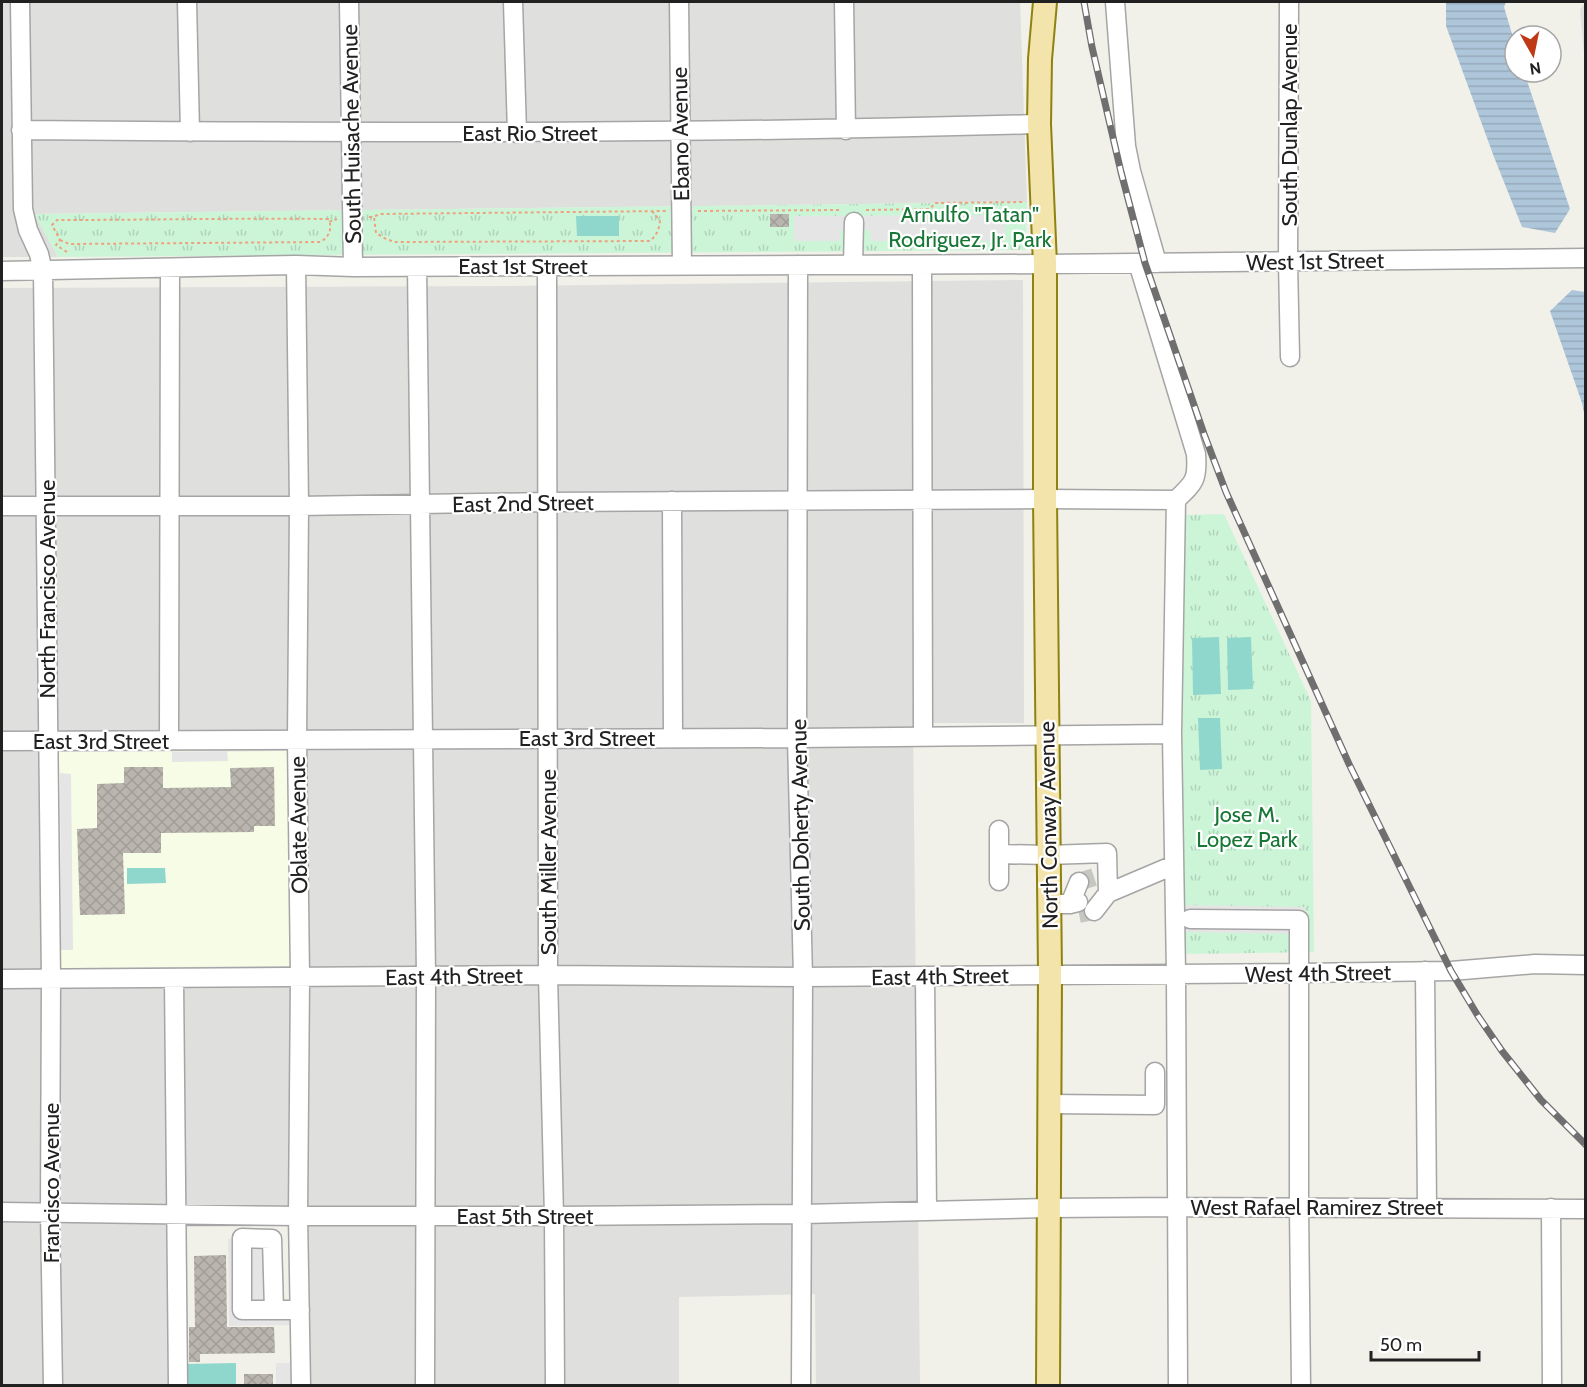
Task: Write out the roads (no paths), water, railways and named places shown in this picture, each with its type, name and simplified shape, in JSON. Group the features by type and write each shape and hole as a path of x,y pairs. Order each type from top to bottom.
{"main road":[{"name":"North Conway Avenue","path":"1045,2 1040,59 1039,124 1045,264 1048,855 1082,903 1050,974 1048,1386"}],"street":[{"name":"North Francisco Avenue","path":"20,2 23,210 27,230 39,254 43,271 51,980"},
{"path":"187,2 190,132"},
{"name":"South Huisache Avenue","path":"349,2 353,267"},
{"path":"513,2 517,133"},
{"name":"Ebano Avenue","path":"679,2 682,266"},
{"path":"844,2 846,130"},
{"path":"1115,2 1128,154 1157,263"},
{"name":"South Dunlap Avenue","path":"1289,2 1290,357"},
{"name":"East Rio Street","path":"21,130 517,133 846,130 1039,124"},
{"path":"853,265 854,222"},
{"name":"West 1st Street","path":"1045,264 1586,258"},
{"path":"1138,263 1196,454 1197,469 1192,485 1176,500 1172,734 1178,1386"},
{"name":"East 1st Street","path":"2,271 296,265 417,267 1045,264"},
{"name":"Oblate Avenue","path":"296,265 300,978 298,1216 302,1386"},
{"name":"South Doherty Avenue","path":"798,265 797,738 803,977 801,1386"},
{"path":"922,265 923,736"},
{"name":"South Miller Avenue","path":"547,266 548,975 554,1216 555,1386"},
{"path":"417,267 426,976 425,1386"},
{"path":"169,740 170,268"},
{"name":"East 2nd Street","path":"2,506 1176,500"},
{"path":"672,501 673,738"},
{"name":"East 3rd Street","path":"2,741 1172,734"},
{"path":"999,830 999,881"},
{"path":"999,854 1107,853 1082,903"},
{"path":"1082,903 1174,865"},
{"path":"1082,903 1086,880 1082,903"},
{"path":"1190,919 1299,920 1301,1386"},
{"name":"West 4th Street","path":"1050,974 1425,971 1535,964 1586,965"},
{"path":"1425,971 1427,1208"},
{"name":"East 4th Street","path":"2,979 548,975 803,977 1050,974"},
{"path":"925,976 927,1211"},
{"path":"174,979 178,1386"},
{"name":"Francisco Avenue","path":"51,980 50,1212 53,1386"},
{"path":"1049,1104 1155,1105 1155,1072"},
{"name":"West Rafael Ramirez Street","path":"1048,1208 1586,1209"},
{"name":"East 5th Street","path":"2,1212 298,1216 554,1216 803,1214 1048,1208"},
{"path":"1551,1208 1552,1386"},
{"path":"252,1215 252,1239"},
{"path":"274,1310 272,1239 242,1238 242,1310 274,1310 300,1310"}],"tunnel":[{"path":"1079,882 1094,877"},
{"path":"1079,914 1094,911"}],"railway":[{"path":"1084,2 1121,172 1145,263 1226,492 1349,764 1451,971 1502,1051 1541,1100 1586,1145"}],"park label":[{"name":"Arnulfo \"Tatan\" Rodriguez, Jr. Park","path":"970,226"},
{"name":"Jose M. Lopez Park","path":"1247,826"}]}
